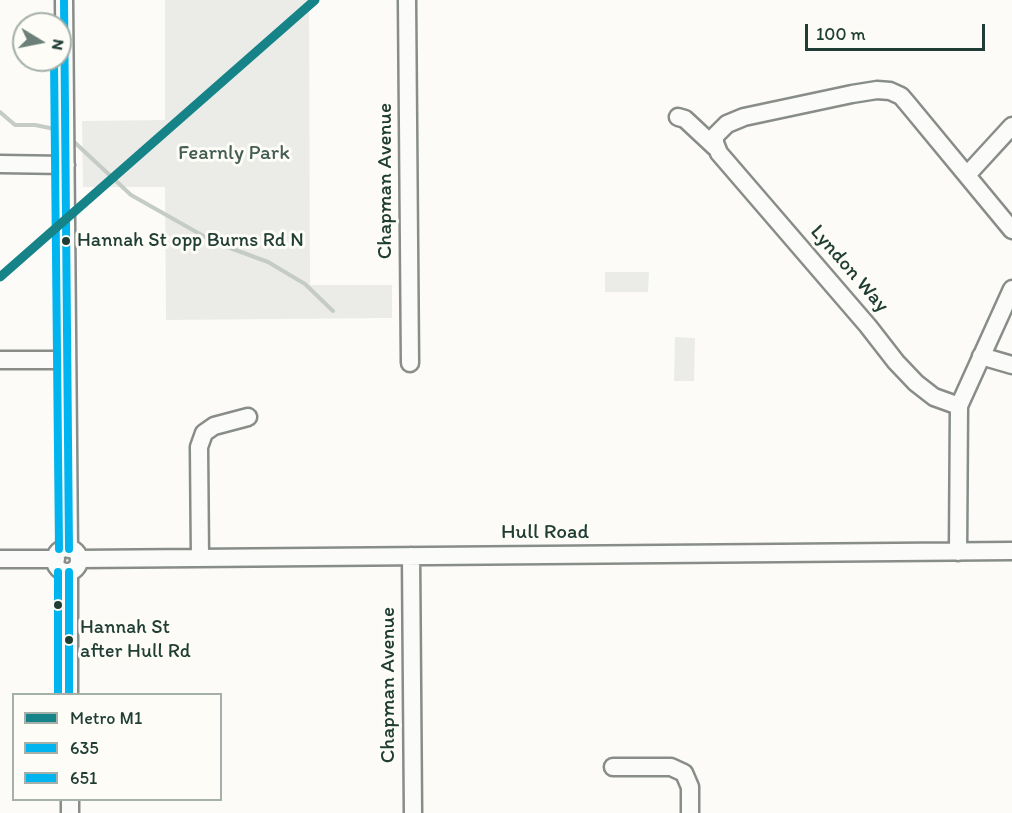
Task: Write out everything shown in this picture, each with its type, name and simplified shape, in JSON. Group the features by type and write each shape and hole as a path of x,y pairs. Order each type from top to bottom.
{"street":[{"path":"64,0 69,693"},
{"name":"Chapman Avenue","path":"407,0 410,363"},
{"name":"Lyndon Way","path":"959,406 934,397 916,383 716,147 682,118 727,124 744,117 852,93 890,91 901,96 1012,230"},
{"path":"716,147 716,136 727,124"},
{"path":"967,175 1012,126"},
{"path":"0,164 66,158"},
{"path":"958,552 959,406 1012,289"},
{"path":"981,356 1012,365"},
{"path":"0,360 66,360"},
{"path":"200,558 199,447 204,433 214,426 248,417"},
{"name":"Hull Road","path":"0,559 1012,551"},
{"name":"Chapman Avenue","path":"411,556 413,813"},
{"path":"613,767 671,767 684,773 690,787 690,813"}],"green space":[{"name":"Fearnly Park","path":"165,0 309,0 310,285 392,285 392,318 166,320 165,187 83,187 82,121 165,120"},
{"path":"605,272 649,272 648,292 605,292"},
{"path":"675,337 695,338 694,381 674,381"}],"waterway":[{"path":"0,112 15,125 35,125 50,128 59,133"},
{"path":"71,139 131,195 214,242 268,262 305,284 333,311"}],"metro line":[{"name":"M1","path":"0,277 315,0"}],"transit line":[{"name":"635","path":"64,0 69,549"},
{"name":"651","path":"54,72 59,549"},
{"name":"651","path":"58,572 58,693"},
{"name":"635","path":"69,572 69,693"}],"place":[{"name":"Hannah St opp Burns Rd N","path":"66,241"},
{"name":"Hannah St after Hull Rd","path":"69,640"}]}
